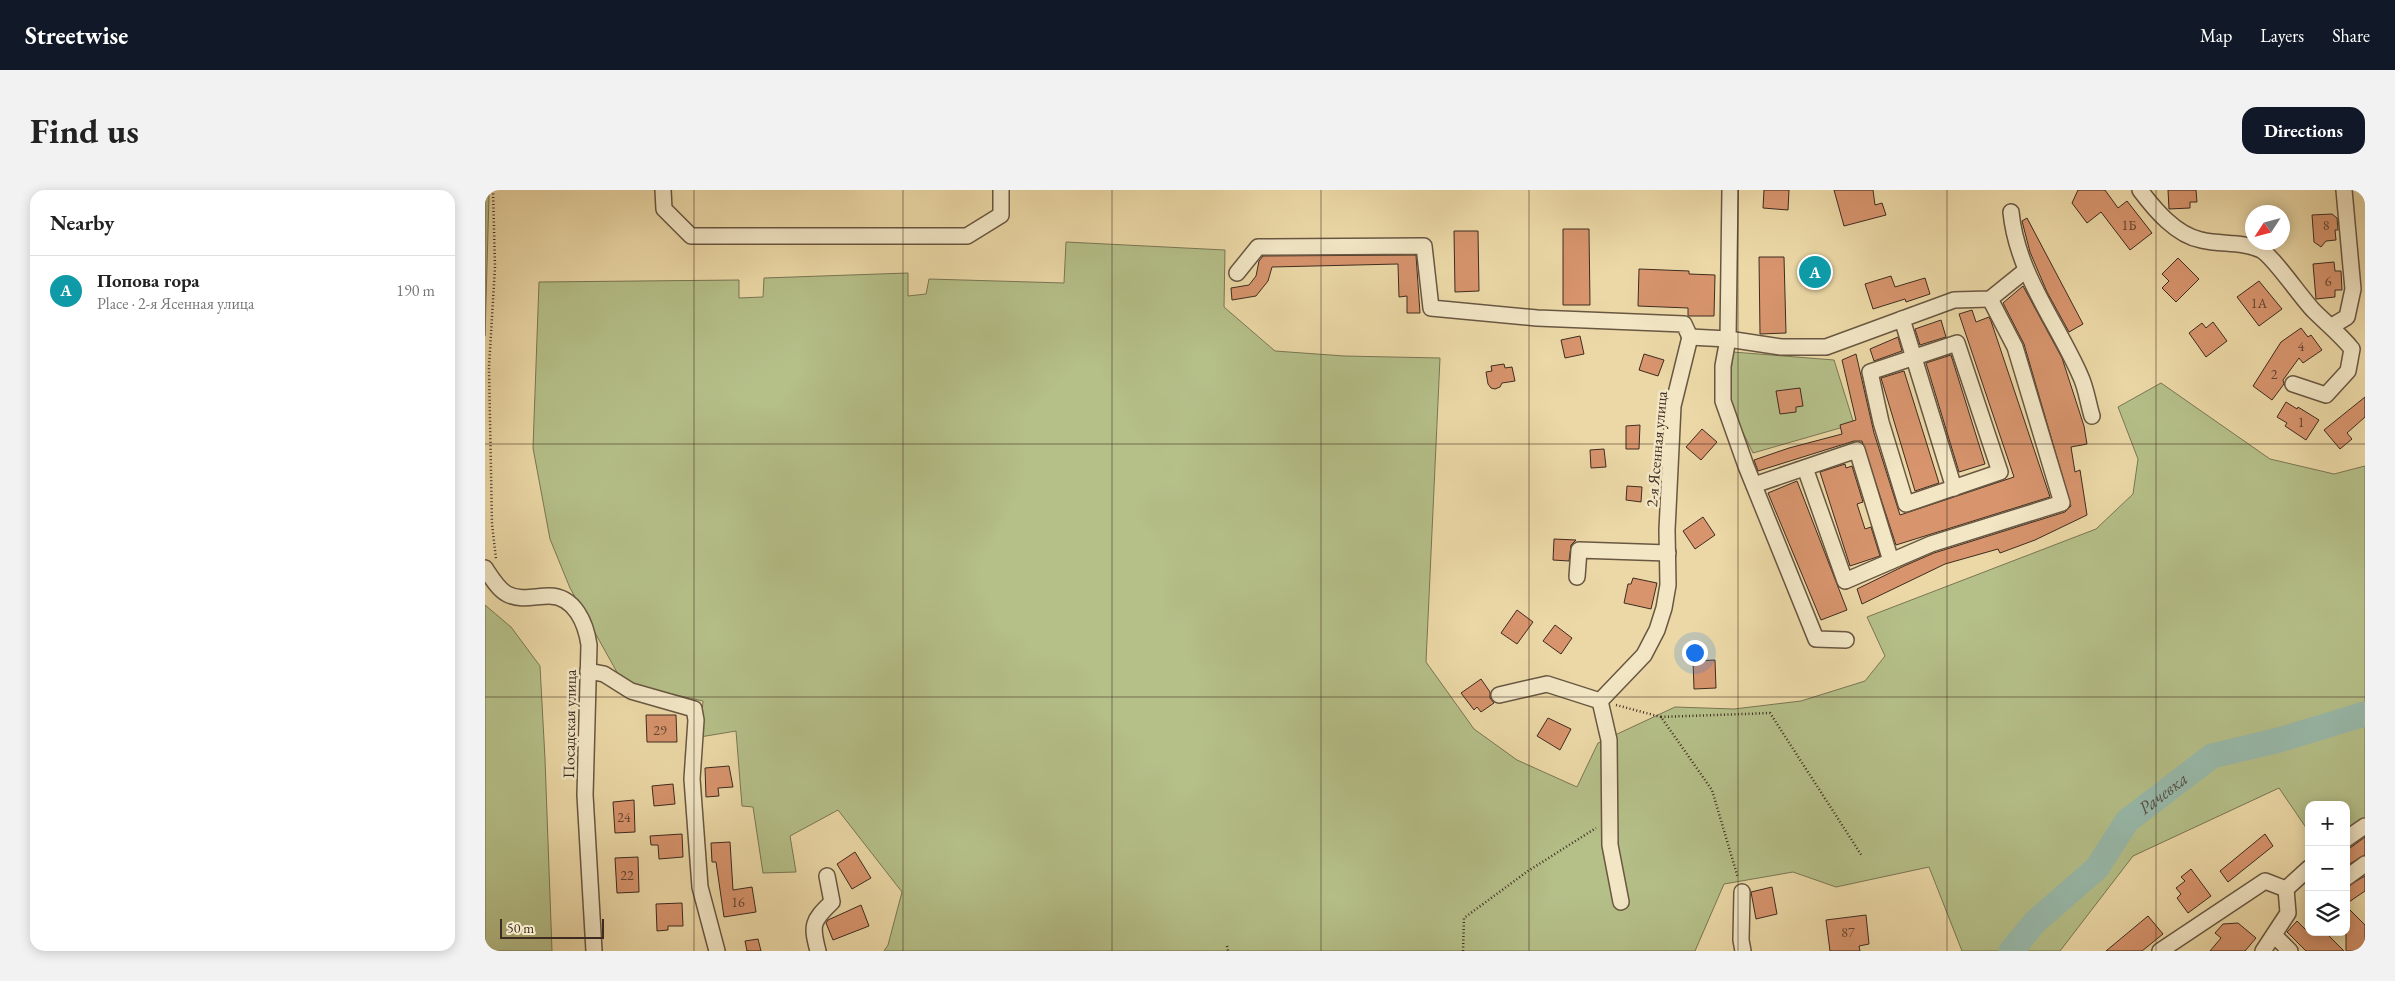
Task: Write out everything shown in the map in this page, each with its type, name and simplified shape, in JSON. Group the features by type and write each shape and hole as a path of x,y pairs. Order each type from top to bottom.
{"street":[{"path":"663,190 664,209 691,236 967,236 1001,215 1001,190"},
{"path":"1730,190 1728,339 1723,366 1723,401 1754,485 1816,639 1846,640"},
{"path":"2140,190 2153,208 2180,231 2201,240 2241,243 2264,251 2314,311 2332,326 2352,349 2348,371 2326,395 2293,384"},
{"path":"2332,326 2347,317 2353,289 2344,190"},
{"path":"2011,212 2014,237 2026,270 2081,376 2091,416"},
{"path":"1237,273 1258,247 1424,246 1431,308 1537,318 1684,324 1690,337 1728,339 1781,347 1826,347 1954,300 1990,299 2026,270"},
{"path":"1805,468 1845,581 1931,544 2062,502 2015,347 1990,299"},
{"path":"1902,319 1954,488"},
{"name":"2-я Ясенная улица","path":"1600,700 1644,655 1657,630 1664,608 1668,585 1667,530 1673,406 1690,337"},
{"path":"1957,343 2000,472 1954,488 1905,504 1881,422 1870,372 1957,343"},
{"path":"1754,485 1857,450 1891,561"},
{"path":"1577,577 1579,550 1668,553"},
{"name":"Посадская улица","path":"490,564 507,594 526,598 551,596 569,602 586,630 588,672 585,794 594,951"},
{"path":"588,672 603,674 631,691 694,709 696,720 692,780 700,887 717,951"},
{"path":"1499,695 1547,684 1600,700 1609,740 1610,845 1621,902"},
{"path":"2350,836 2365,826"},
{"path":"2350,875 2365,864"},
{"path":"2285,890 2305,872"},
{"path":"818,951 813,932 815,918 832,902 827,876"},
{"path":"2160,951 2265,881 2285,890"},
{"path":"2263,951 2288,913 2285,890"},
{"path":"1742,892 1741,940 1743,951"},
{"path":"2274,935 2290,951"}],"path":[{"path":"490,564 492,524 489,367 495,267 493,190"},
{"path":"1600,700 1661,717 1770,712 1862,856"},
{"path":"1661,717 1712,790 1742,892"},
{"path":"1463,951 1464,918 1528,871 1610,819"},
{"path":"1227,946 1228,951"}],"green space":[{"path":"485,190 488,190 489,196 485,336"},
{"path":"1066,242 1225,250 1224,307 1275,351 1344,356 1440,358 1426,662 1474,729 1517,760 1577,787 1598,743 1675,707 1734,709 1801,701 1865,681 1885,656 1867,617 2096,529 2133,494 2138,459 2118,407 2161,383 2270,459 2334,474 2365,466 2365,818 2350,828 2350,801 2305,801 2305,826 2279,788 2133,856 2060,951 1962,951 1929,867 1836,887 1793,872 1724,884 1695,951 884,951 888,945 902,892 838,810 790,836 796,872 763,873 753,807 742,806 736,731 700,737 703,701 623,683 570,588 550,539 533,448 539,282 739,280 739,298 763,297 764,278 908,273 908,296 926,294 929,279 1064,283"},
{"path":"1733,352 1834,360 1854,424 1753,453 1728,402"},
{"path":"485,605 511,627 540,666 552,951 485,951"}],"building":[{"path":"1764,190 1789,190 1788,210 1763,208"},
{"path":"1834,190 1873,190 1875,205 1882,203 1886,215 1844,226"},
{"path":"2078,190 2105,190 2118,208 2127,201 2152,233 2130,250 2101,212 2087,223 2072,203"},
{"path":"2168,190 2196,190 2197,202 2190,202 2190,208 2169,209"},
{"path":"2332,214 2337,218 2338,230 2335,230 2336,240 2326,241 2321,247 2314,242 2312,215"},
{"path":"2027,218 2083,324 2069,332 2047,292 2030,252 2022,221"},
{"path":"1563,229 1589,229 1590,305 1563,305"},
{"path":"1454,231 1478,231 1479,291 1455,292"},
{"path":"1416,255 1420,313 1407,313 1407,296 1399,297 1398,264 1272,267 1268,281 1256,296 1232,300 1231,288 1249,285 1256,276 1259,261 1263,256"},
{"path":"1759,257 1784,257 1786,333 1760,334"},
{"path":"2178,258 2199,279 2176,302 2162,288 2169,281 2162,274"},
{"path":"2334,262 2335,271 2341,271 2342,290 2335,290 2335,297 2316,299 2313,264"},
{"path":"1639,269 1689,271 1689,274 1715,275 1714,316 1688,316 1688,308 1638,306"},
{"path":"1891,276 1895,287 1925,278 1930,294 1906,302 1905,299 1873,309 1865,284"},
{"path":"2259,281 2282,309 2259,326 2237,297"},
{"path":"2023,286 2062,358 2084,426 2087,444 2071,447 2075,472 2080,470 2087,515 2035,540 2000,553 1998,549 1945,564 1862,604 1857,589 1904,566 1934,553 2065,512 2071,506 2024,344 2003,303"},
{"path":"1972,310 1976,322 1989,317 1991,321 2050,497 1896,545 1862,441 1854,441 1758,471 1754,460 1789,448 1842,434 1840,425 1856,420 1842,360 1856,354 1874,433 1900,515 2014,477 1959,314"},
{"path":"1941,320 1946,337 1920,345 1915,329"},
{"path":"2213,322 2227,341 2206,357 2189,333 2202,323 2206,328"},
{"path":"2301,328 2308,337 2311,335 2322,350 2303,363 2299,358 2283,380 2284,384 2272,400 2253,386 2281,342"},
{"path":"1580,336 1584,354 1565,358 1561,340"},
{"path":"1898,337 1902,351 1874,361 1870,349"},
{"path":"1644,354 1664,360 1658,376 1639,370"},
{"path":"1951,355 1985,464 1959,472 1926,363"},
{"path":"1504,364 1505,368 1512,367 1515,381 1502,383 1500,387 1495,389 1491,388 1488,384 1486,372 1492,371 1491,366"},
{"path":"1904,371 1939,483 1915,491 1881,378"},
{"path":"1800,388 1803,406 1796,407 1796,412 1780,414 1776,391"},
{"path":"2365,397 2365,417 2347,433 2352,439 2340,449 2324,430"},
{"path":"2286,402 2319,420 2306,440 2285,426 2287,423 2277,417"},
{"path":"1640,425 1639,449 1626,449 1626,426"},
{"path":"1702,429 1717,442 1701,460 1686,447"},
{"path":"1604,449 1606,467 1591,468 1590,450"},
{"path":"1845,464 1846,468 1852,466 1863,502 1857,504 1865,529 1871,527 1880,556 1850,566 1820,472"},
{"path":"1797,481 1847,610 1821,620 1768,493"},
{"path":"1627,486 1642,487 1641,502 1626,500"},
{"path":"1703,517 1715,535 1695,549 1683,531"},
{"path":"1554,539 1576,540 1571,545 1569,561 1553,560"},
{"path":"1633,578 1657,583 1651,609 1624,603 1628,584 1631,584"},
{"path":"1517,610 1533,622 1517,644 1501,633"},
{"path":"1555,625 1572,638 1561,654 1543,641"},
{"path":"1715,660 1716,688 1694,689 1693,661"},
{"path":"1481,679 1490,692 1490,698 1494,703 1481,712 1477,707 1474,710 1461,693"},
{"path":"646,715 676,715 677,742 647,742"},
{"path":"1548,718 1571,729 1560,750 1537,736"},
{"path":"729,766 733,787 718,788 719,796 706,797 705,768"},
{"path":"673,784 675,804 654,806 652,786"},
{"path":"634,800 635,832 615,833 613,802"},
{"path":"682,834 683,857 659,859 658,845 651,845 650,836"},
{"path":"2265,834 2273,846 2228,882 2220,871"},
{"path":"2365,837 2365,855 2350,864 2350,848"},
{"path":"730,842 733,890 752,887 756,912 724,917 716,862 712,862 711,843"},
{"path":"855,852 871,878 852,889 837,864"},
{"path":"638,857 639,892 617,893 615,858"},
{"path":"2191,869 2211,896 2188,913 2177,898 2181,894 2176,888 2185,881 2181,877"},
{"path":"2365,876 2365,891 2350,901 2350,885"},
{"path":"1772,887 1777,914 1756,919 1751,892"},
{"path":"682,903 683,926 668,926 668,930 657,931 656,904"},
{"path":"861,905 869,926 833,940 826,923 828,920"},
{"path":"2350,910 2365,925 2365,951 2346,951 2346,936 2350,936"},
{"path":"1866,915 1869,944 1859,946 1860,951 1830,951 1826,920"},
{"path":"2148,916 2163,934 2142,951 2106,951"},
{"path":"2297,921 2305,929 2305,936 2329,936 2344,951 2306,951 2287,932"},
{"path":"2238,923 2256,938 2245,951 2210,951 2221,938 2215,933 2223,924"},
{"path":"758,939 761,951 747,951 745,941"}],"waterway":[{"name":"Рачевка","path":"2011,951 2036,921 2097,868 2127,821 2212,756 2279,740 2365,714"}],"place":[{"name":"Попова гора","path":"1815,272"}]}
